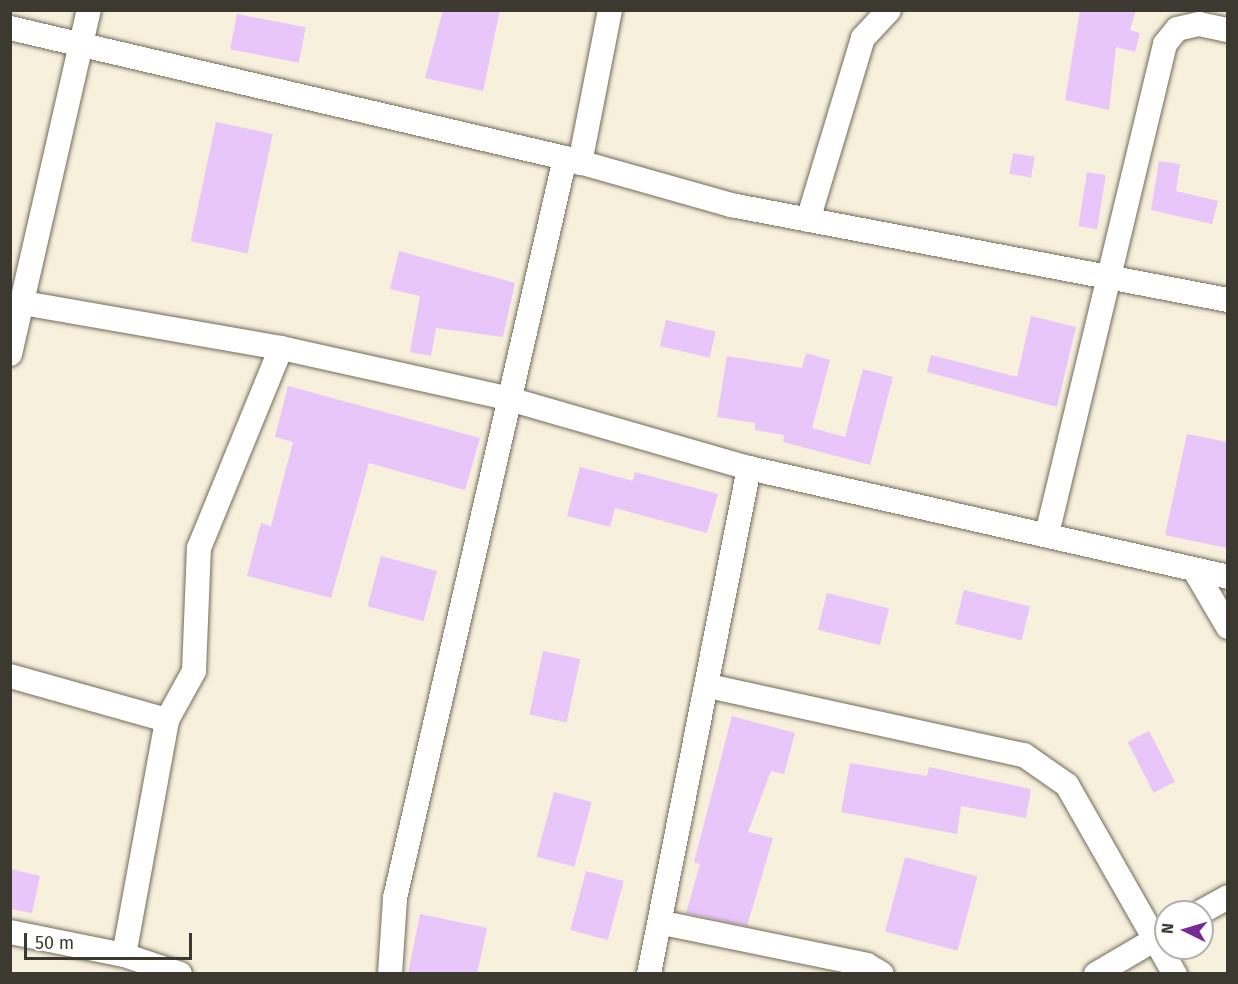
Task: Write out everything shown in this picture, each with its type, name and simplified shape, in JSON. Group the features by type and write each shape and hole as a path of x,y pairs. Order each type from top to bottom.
{"street":[{"path":"10,354 89,10"},
{"path":"390,974 394,898 506,398 573,160 610,10"},
{"path":"808,220 863,38 889,10"},
{"path":"1047,534 1106,278 1165,44 1179,20 1227,30"},
{"path":"10,28 573,160 731,205 1227,300"},
{"path":"23,303 281,348 506,398 749,468 1047,534 1227,577"},
{"path":"124,955 167,720 194,670 199,548 281,348"},
{"path":"649,974 663,922 749,468"},
{"path":"1195,571 1227,627"},
{"path":"10,676 167,720"},
{"path":"709,686 1024,755 1067,785 1154,929"},
{"path":"1214,904 1227,897"},
{"path":"663,922 867,965 882,974"},
{"path":"10,932 124,955 180,974"},
{"path":"1096,974 1154,940"},
{"path":"1169,960 1175,974"}],"building":[{"path":"443,10 500,10 483,91 425,78"},
{"path":"1080,10 1136,10 1130,30 1140,33 1135,52 1116,47 1109,110 1065,100"},
{"path":"237,14 306,27 299,63 230,49"},
{"path":"216,122 273,134 247,253 191,241"},
{"path":"1013,153 1035,157 1031,178 1009,174"},
{"path":"1159,161 1180,164 1176,191 1218,201 1212,224 1151,210"},
{"path":"1087,172 1106,175 1097,229 1078,226"},
{"path":"399,251 515,283 503,337 436,328 431,356 410,352 420,296 390,289"},
{"path":"1031,316 1076,327 1057,407 927,372 931,355 1017,377"},
{"path":"666,320 716,331 710,358 660,346"},
{"path":"806,353 830,360 812,428 845,437 863,369 893,377 870,465 783,442 784,435 755,430 755,423 717,417 727,356 802,368"},
{"path":"288,386 480,438 465,490 369,463 331,598 247,576 261,523 271,526 293,442 275,437"},
{"path":"1187,434 1227,442 1227,548 1165,535"},
{"path":"580,467 633,481 635,472 718,494 707,533 615,508 610,527 567,516"},
{"path":"381,556 437,571 424,621 368,606"},
{"path":"964,590 1030,606 1022,640 956,624"},
{"path":"827,593 889,608 880,645 818,630"},
{"path":"543,651 580,659 567,722 529,715"},
{"path":"732,716 795,733 784,774 771,771 748,832 773,838 747,926 686,913 700,864 694,862"},
{"path":"1149,731 1175,782 1153,793 1128,742"},
{"path":"850,763 927,776 929,767 1031,789 1026,818 961,806 957,834 841,812"},
{"path":"554,792 592,802 574,867 537,857"},
{"path":"905,857 977,876 958,951 885,931"},
{"path":"10,869 40,876 32,913 10,909"},
{"path":"586,871 624,881 608,940 570,930"},
{"path":"420,914 487,928 477,974 408,974"}]}
